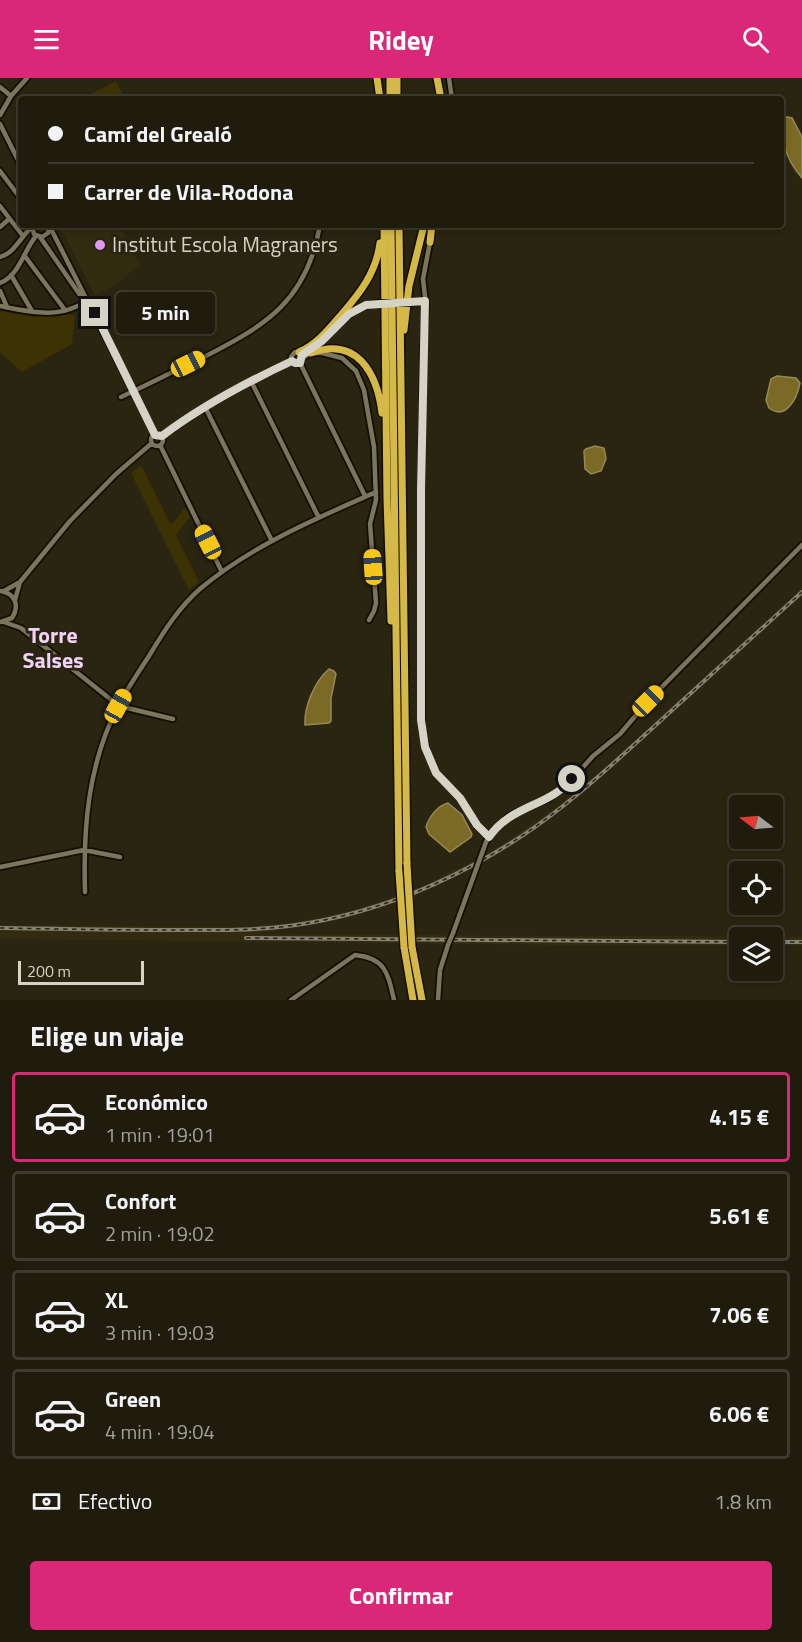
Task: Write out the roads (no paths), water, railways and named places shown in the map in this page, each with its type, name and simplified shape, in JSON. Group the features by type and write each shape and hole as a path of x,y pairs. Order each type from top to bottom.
{"highway":[{"path":"377,78 380,96"},
{"path":"390,78 390,96"},
{"path":"397,78 397,96"},
{"path":"437,78 440,96"},
{"path":"301,357 324,335 365,285 378,257 383,228"},
{"path":"383,228 388,535 394,732 398,750"},
{"path":"391,228 399,872 413,1000"},
{"path":"399,228 408,947 422,1000"},
{"path":"401,398 404,390 404,329 408,293 423,228"},
{"path":"430,242 433,228"},
{"path":"311,353 332,348 349,352 363,362 375,382 383,415 388,535"}],"street":[{"path":"0,115 11,96 27,78"},
{"path":"449,78 452,96"},
{"path":"0,87 11,96"},
{"path":"0,124 18,160"},
{"path":"0,140 6,137"},
{"path":"0,171 18,195"},
{"path":"0,206 23,236"},
{"path":"0,227 9,219"},
{"path":"0,257 14,249 30,228"},
{"path":"33,228 80,295 84,296"},
{"path":"0,283 6,281 38,236 48,233 49,228"},
{"path":"51,228 155,435"},
{"path":"121,397 246,335 269,319 288,299 304,275 319,228"},
{"path":"430,242 423,279 425,301 420,528 422,731 428,756 436,773 460,798 477,825 489,837"},
{"path":"24,255 66,310"},
{"path":"57,262 63,261 66,257"},
{"path":"11,274 32,311"},
{"path":"0,291 7,307"},
{"path":"0,306 32,311 66,310 88,301"},
{"path":"155,435 162,436 205,407 251,381 292,361 295,363 353,311 366,305 379,303 425,301"},
{"path":"292,361 292,355 301,357 311,353 324,353 342,358 360,377 373,429 376,492 376,502 370,524 376,603 369,620"},
{"path":"301,357 365,496"},
{"path":"251,381 318,516"},
{"path":"205,407 272,541"},
{"path":"2,591 20,582 85,505 152,443 155,435"},
{"path":"160,445 163,441 162,436"},
{"path":"152,443 160,445 222,572"},
{"path":"86,892 84,850 87,806 92,777 106,733 118,706 176,614 195,594 222,572 272,541 318,516 376,492"},
{"path":"438,1000 440,970 489,837 509,816 548,799 568,784 593,756 620,734 648,701 802,544"},
{"path":"2,622 14,615 20,582"},
{"path":"2,591 11,594 15,600"},
{"path":"2,622 21,628 118,706 173,719"},
{"path":"0,867 84,850 120,858"},
{"path":"291,1000 355,956 372,958 382,966 390,982 394,1000"}],"railway":[{"path":"0,928 106,930 274,928 326,920 399,899 468,868 501,849 563,806 802,592"},
{"path":"246,938 729,942"},
{"path":"783,942 802,942"}],"place":[{"name":"Institut Escola Magraners","path":"100,245"}],"district":[{"name":"Torre Salses","path":"53,648"}]}
